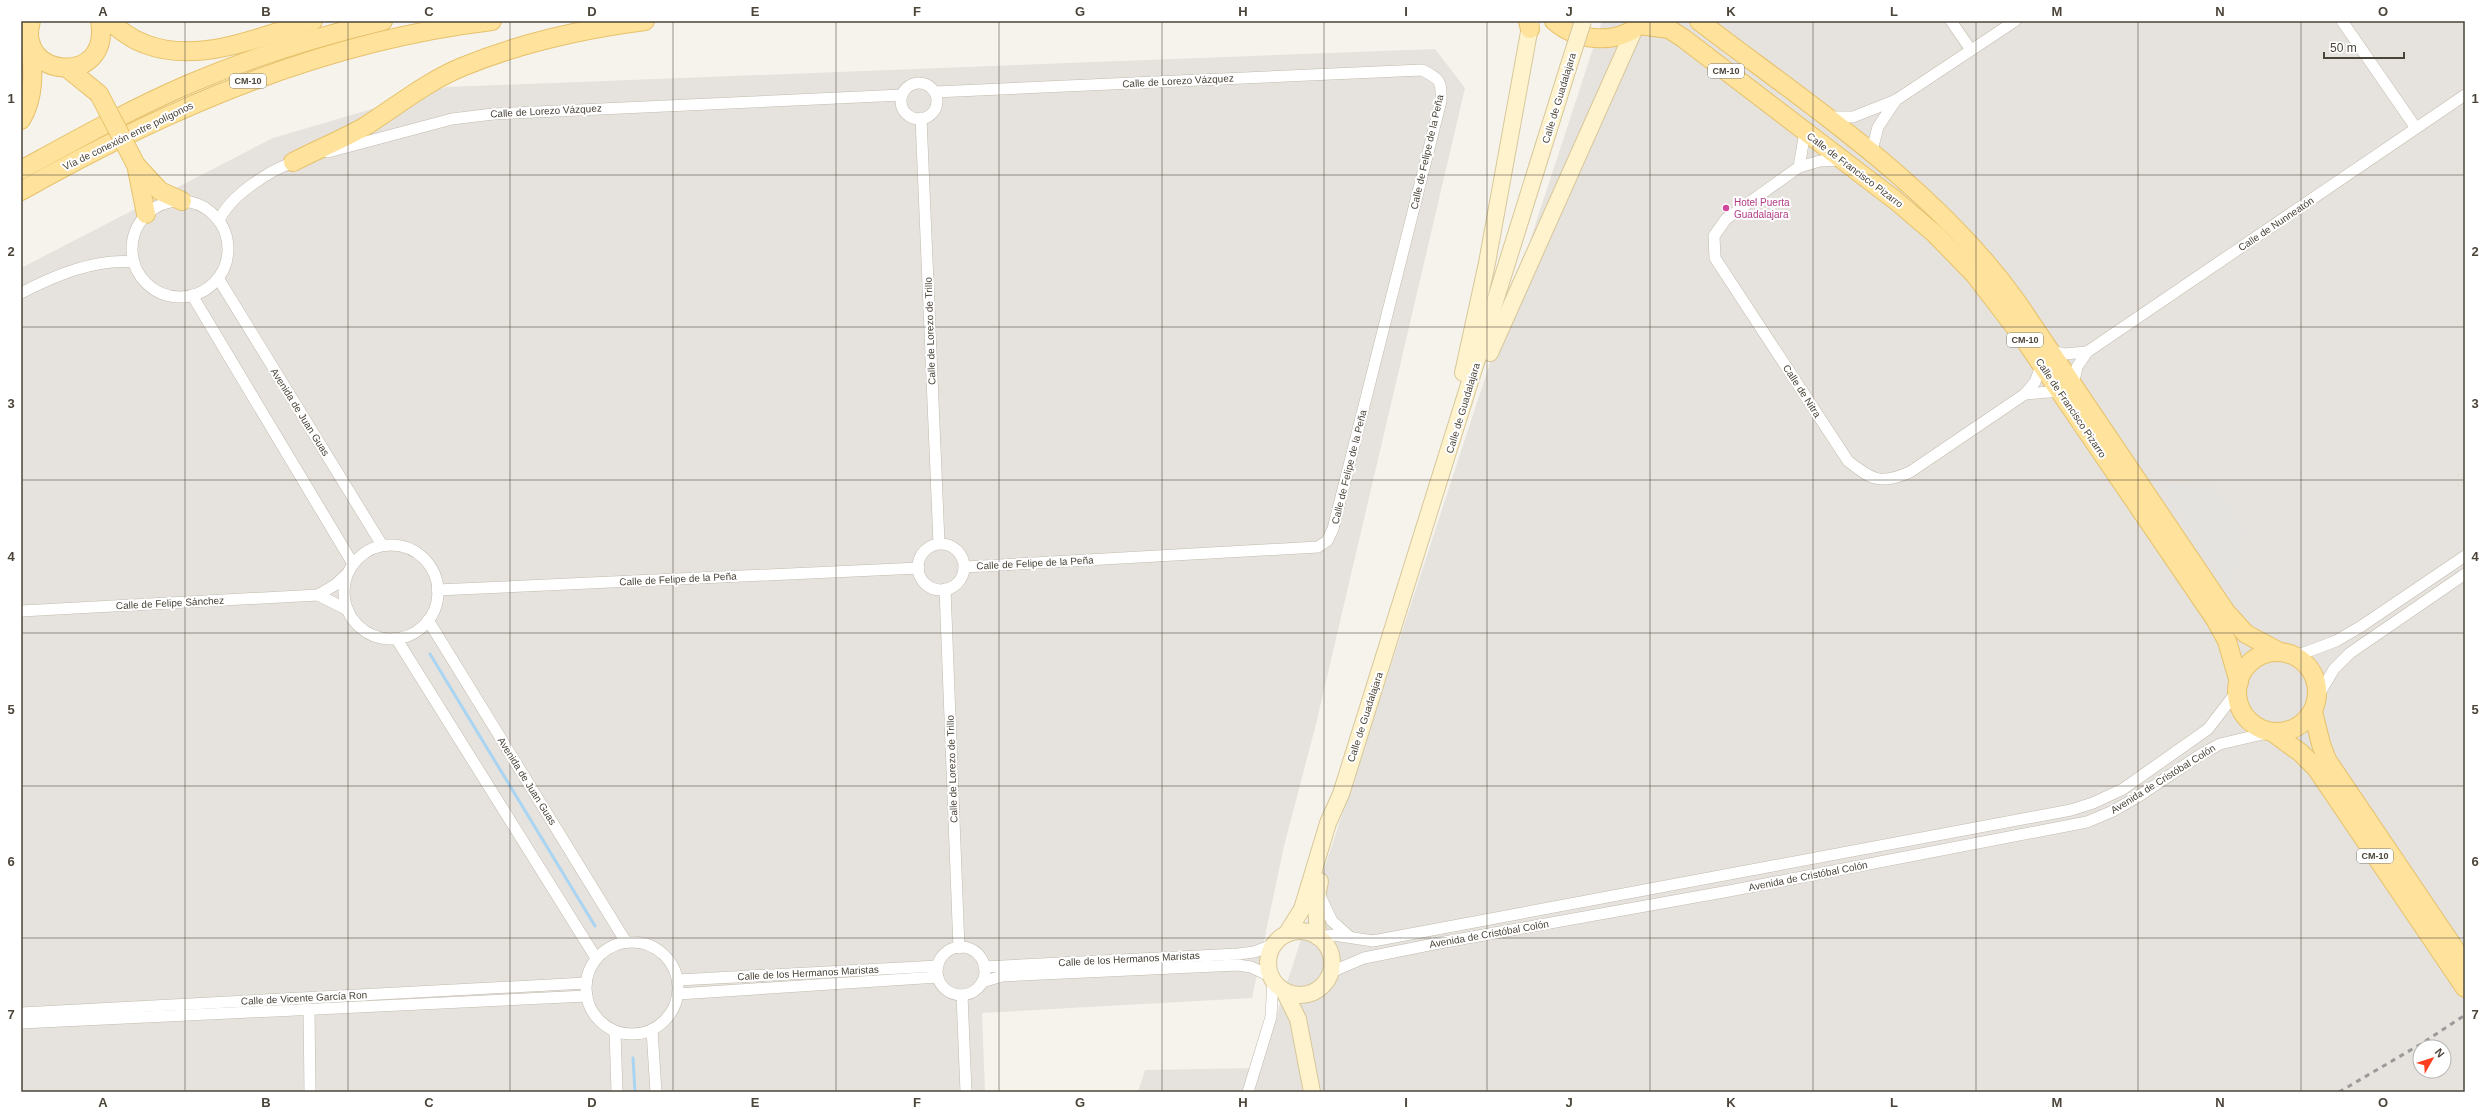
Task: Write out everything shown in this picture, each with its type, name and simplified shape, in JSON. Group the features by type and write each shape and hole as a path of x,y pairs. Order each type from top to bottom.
{"main road":[{"path":"21,120 30,102 33,86 29,27 31,21"},
{"path":"31,44 41,60 52,66 67,68 86,62 95,54 100,43 102,32 100,21"},
{"path":"109,21 131,37 145,44 162,49 191,52 224,46 313,21"},
{"name":"Vía de conexión entre polígonos","path":"21,170 106,123 189,84 305,42 383,21"},
{"name":"Vía de conexión entre polígonos","path":"21,191 139,128 268,74 361,46 421,32 492,21"},
{"path":"293,162 352,133 413,93 462,67 536,42 606,26 645,21"},
{"name":"CM-10","path":"1554,21 1562,28 1580,36 1599,39 1618,36 1639,24"},
{"name":"Calle de Guadalajara","path":"1318,937 1318,891 1341,794 1441,480 1583,21"},
{"name":"Calle de Francisco Pizarro","path":"1699,21 1824,117 1924,198 1971,244 2003,283 2046,358 2222,629 2238,686"},
{"path":"1441,480 1487,263 1530,24"},
{"path":"1409,578 1430,538 1494,343 1639,24"},
{"name":"Calle de Francisco Pizarro","path":"1639,24 1662,27 1676,33 1895,200 1945,244 1993,296 2046,358"},
{"path":"95,54 95,72 99,94 136,165 142,188 146,214"},
{"path":"67,68 99,94"},
{"path":"136,165 160,191 182,201"},
{"name":"Calle de Francisco Pizarro","path":"2066,388 2226,612 2246,634 2278,651"},
{"path":"2238,686 2248,665 2256,658 2267,652 2278,651"},
{"name":"CM-10","path":"2278,651 2296,656 2313,676 2315,704 2321,744 2328,760 2465,964"},
{"name":"CM-10","path":"2238,686 2239,703 2251,723 2271,733 2282,742 2301,753 2316,768 2465,988"},
{"path":"2271,733 2298,727 2307,720 2315,704"},
{"name":"Calle de Guadalajara","path":"1287,933 1302,909 1328,823 1341,794"},
{"path":"1287,993 1309,994 1323,985 1330,972 1330,953 1318,937 1304,931 1287,933 1273,946 1268,959 1272,977 1287,993 1294,1009 1302,1036 1312,1092"},
{"path":"1302,1036 1309,994"}],"street":[{"path":"1951,21 1971,50"},
{"path":"1824,117 1853,117 1896,100 2015,21"},
{"path":"2342,21 2416,128"},
{"name":"Calle de Lorezo Vázquez","path":"935,92 1422,70"},
{"name":"Calle de Felipe de la Peña","path":"965,567 1318,547 1327,540 1333,529 1441,102 1442,88 1437,78 1422,70"},
{"path":"917,83 927,85 935,92 937,102 934,111 921,118 911,116 904,110 902,94 908,86 917,83"},
{"name":"Calle de Lorezo Vázquez","path":"219,221 223,210 233,200 264,178 293,162 461,117 493,114 902,94"},
{"name":"Calle de Nunneatón","path":"2066,388 2087,352 2465,95"},
{"path":"1871,154 1878,127 1896,100"},
{"name":"Calle de Lorezo de Trillo","path":"921,118 940,543"},
{"path":"1799,167 1805,132"},
{"name":"Calle de Nitra","path":"1841,160 1820,161 1799,167 1726,219 1714,236 1715,258 1848,461 1868,477 1893,480 1910,472 2025,394 2034,382 2046,358"},
{"path":"182,201 206,209 219,221 227,241 228,254 218,278 210,286 192,295 172,296 153,289 143,280 134,262 132,253 135,232 146,214 158,206 182,201"},
{"path":"21,293 93,266 109,262 134,262"},
{"name":"Avenida de Juan Guas","path":"218,278 382,545"},
{"path":"192,295 350,569 343,589 348,610 352,618 362,630 376,637 396,638 407,636 420,629 428,620 436,603 437,590 434,572 425,560 413,550 398,545 382,545 368,550 350,569 335,585 318,596"},
{"name":"Calle de Nunneatón","path":"2046,358 2064,354 2087,352"},
{"name":"Calle de Nitra","path":"2025,394 2066,388"},
{"path":"940,543 954,547 960,552 965,567 960,581 946,589 932,588 926,584 918,568 921,556 926,549 940,543"},
{"path":"2296,656 2336,641 2360,627 2465,556"},
{"name":"Calle de Felipe de la Peña","path":"437,590 918,568"},
{"path":"2315,704 2334,668 2350,653 2465,574"},
{"name":"Calle de Lorezo de Trillo","path":"946,589 959,948"},
{"path":"318,596 348,610"},
{"name":"Calle de Felipe Sánchez","path":"21,611 318,596"},
{"name":"Avenida de Juan Guas","path":"428,620 626,942"},
{"path":"396,638 596,958"},
{"name":"Avenida de Cristóbal Colón","path":"1318,937 1334,936 1373,941 2070,810 2093,803 2123,789 2208,729 2238,686"},
{"name":"Avenida de Cristóbal Colón","path":"1330,972 1364,958 1439,943 1730,891 2087,822 2113,811 2139,796 2200,755 2220,744 2271,733"},
{"path":"1318,891 1332,921 1352,939"},
{"path":"626,942 644,943 657,949 668,958 676,971 678,980 678,994 672,1012 664,1023 652,1030 638,1035 615,1031 596,1018 588,1005 586,983 587,975 596,958 615,944 626,942"},
{"name":"Calle de los Hermanos Maristas","path":"984,967 1249,953 1273,946"},
{"path":"982,982 984,967 978,955 966,948 959,948 945,953 938,972 944,988 956,994 962,995 974,991 982,982 1002,976 1238,965 1251,967 1272,977 1271,1017 1248,1092"},
{"path":"678,994 938,972"},
{"name":"Calle de los Hermanos Maristas","path":"678,980 938,972"},
{"name":"Calle de Vicente García Ron","path":"21,1013 586,983"},
{"path":"1271,1017 1287,993"},
{"path":"962,995 966,1092"},
{"path":"21,1023 587,996"},
{"path":"309,1009 310,1092"},
{"path":"652,1030 656,1092"},
{"path":"615,1031 617,1092"}],"shaded area":[{"path":"1602,21 2465,21 2465,1092 1138,1092 1145,1070 1259,1068"},
{"path":"1435,49 1465,88 1316,724 1284,846 1252,998 982,1013 985,1092 21,1092 21,268 273,138 447,87"},
{"path":"2158,481 2218,489 2245,530 2231,595"}],"waterway":[{"path":"430,654 595,926"},
{"path":"633,1058 635,1092"}],"railway":[{"path":"2339,1092 2421,1044 2465,1015"}],"place":[{"name":"Hotel Puerta Guadalajara","path":"1726,208"}]}
